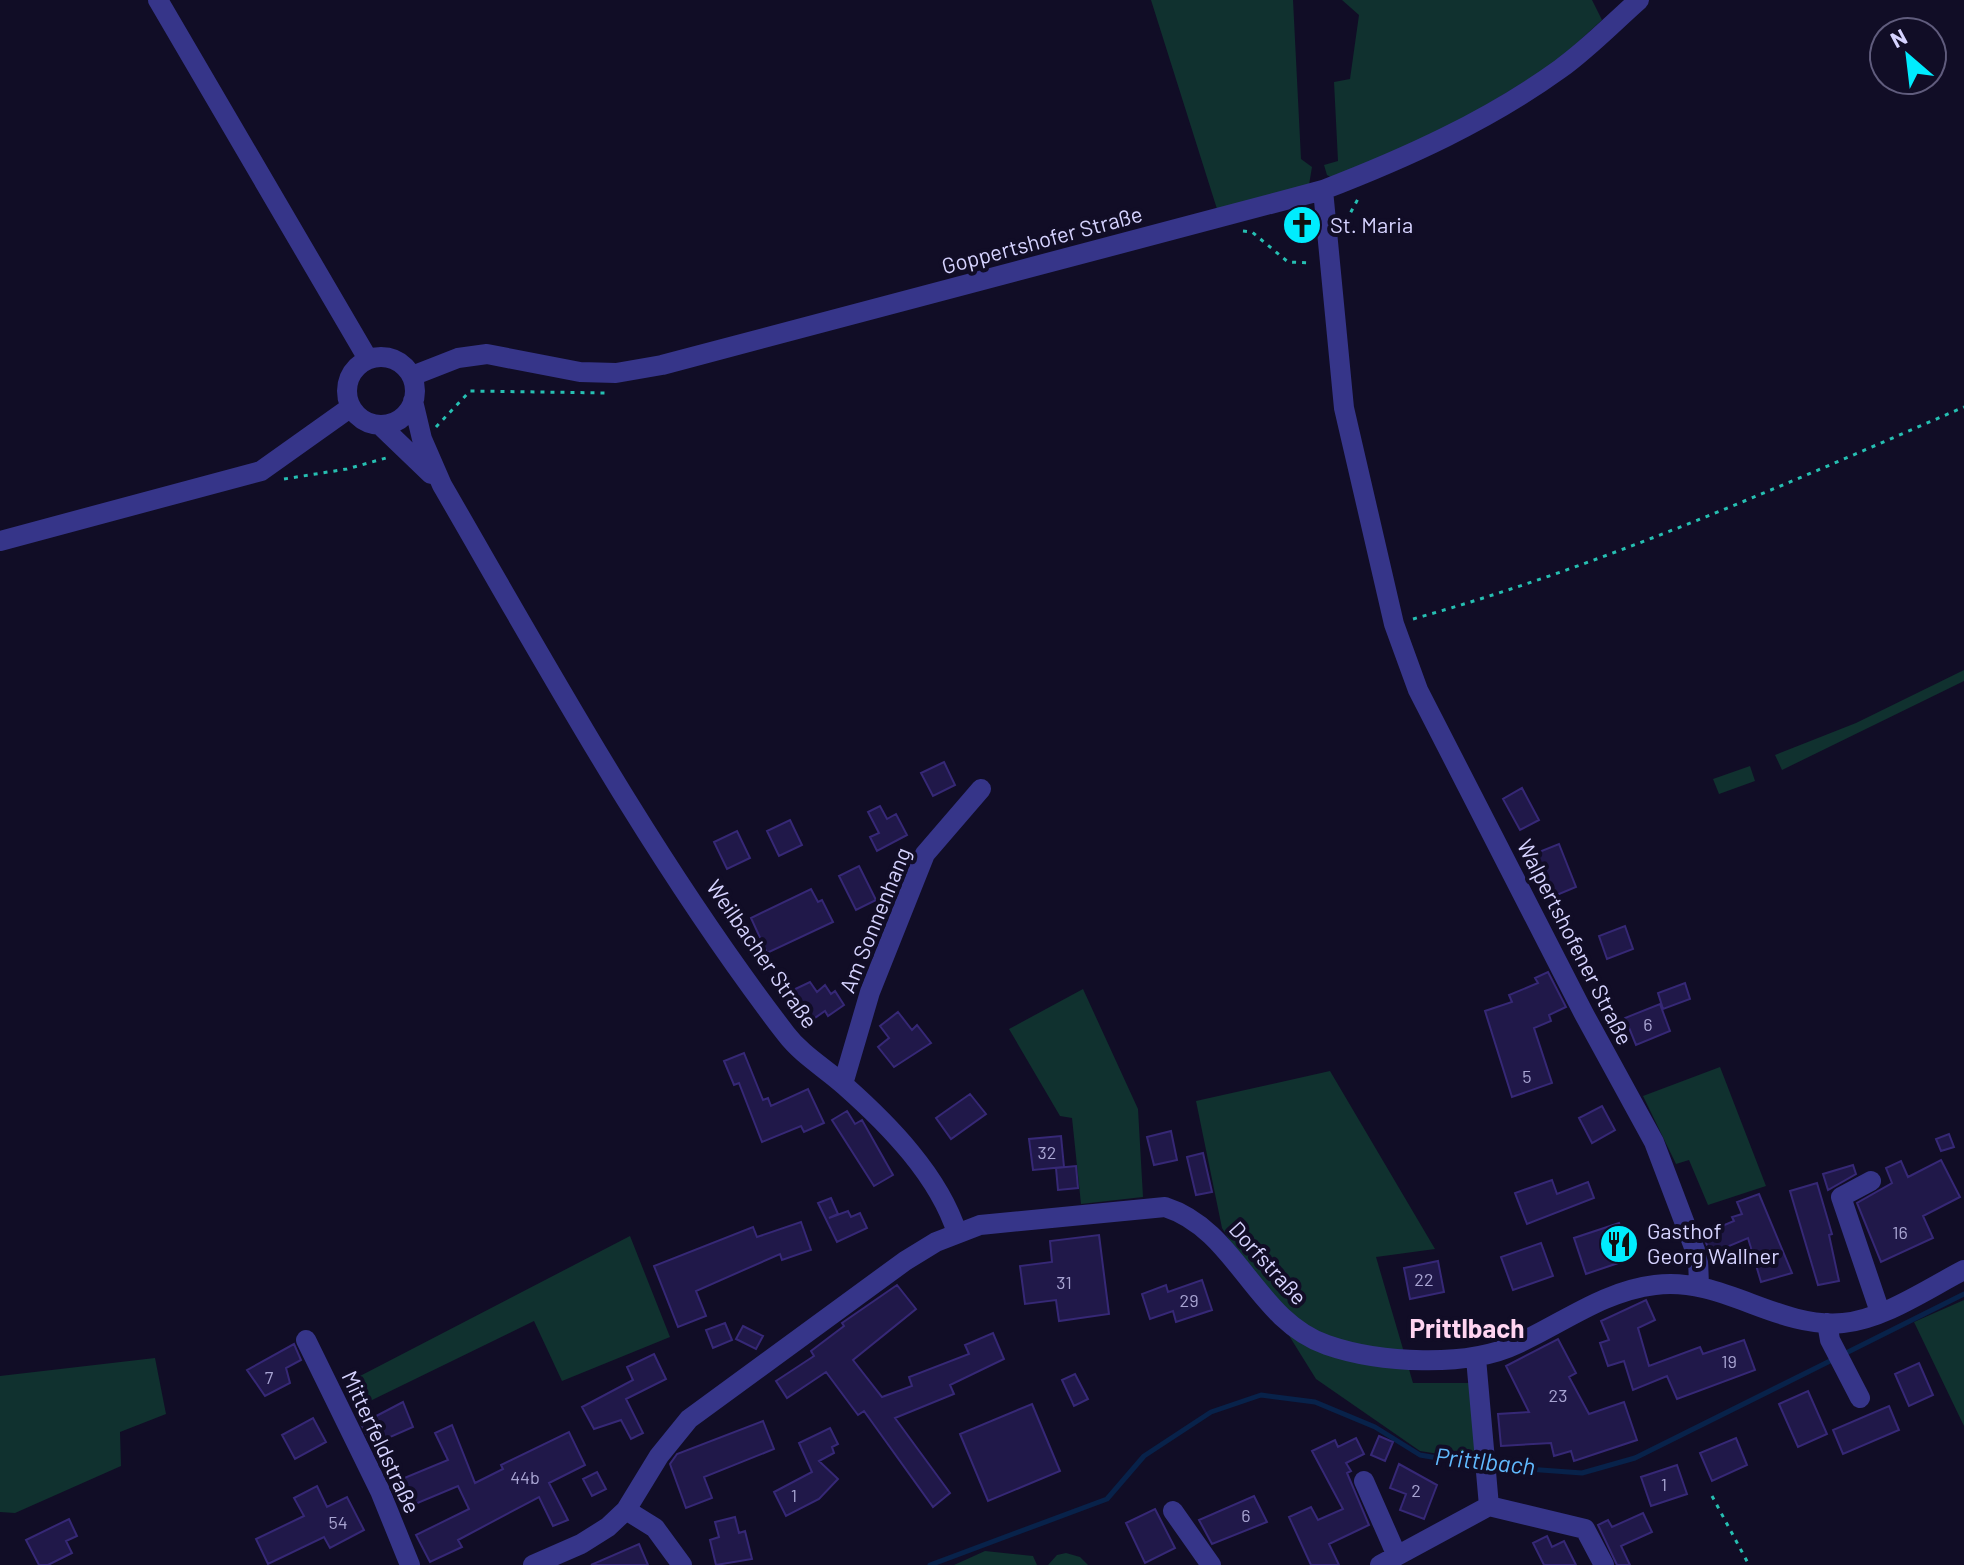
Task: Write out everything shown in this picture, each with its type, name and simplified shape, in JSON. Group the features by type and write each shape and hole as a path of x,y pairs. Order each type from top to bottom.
{"street":[{"path":"158,0 368,359"},
{"name":"Goppertshofer Straße","path":"412,376 458,358 487,354 580,372 616,373 662,365 1323,190 1422,149 1513,99 1561,68 1639,0"},
{"name":"Walpertshofener Straße","path":"1323,190 1344,408 1394,624 1418,690 1584,1014 1654,1142 1698,1258 1699,1286"},
{"path":"413,401 397,422 380,425 368,423 351,407 346,397 351,375 368,359 397,361 412,376 413,401 422,439 442,485"},
{"path":"0,541 261,471 351,407"},
{"path":"380,425 442,485"},
{"name":"Weilbacher Straße","path":"442,485 603,762 788,1036 843,1084 899,1140 945,1201 957,1233"},
{"name":"Am Sonnenhang","path":"843,1084 870,992 925,854 981,789"},
{"path":"1871,1181 1841,1197 1873,1315"},
{"name":"Dorfstraße","path":"533,1565 593,1538 626,1510 659,1456 689,1419 905,1261 957,1233 980,1225 1165,1207 1181,1212 1208,1231 1266,1303 1298,1330 1326,1344 1425,1360 1476,1358 1516,1345 1624,1292 1673,1283 1699,1286 1790,1317 1827,1323 1873,1315 1964,1270"},
{"path":"1841,1231 1873,1315"},
{"path":"1827,1323 1839,1357 1860,1398"},
{"name":"Mitterfeldstraße","path":"306,1340 380,1491 410,1565"},
{"path":"1476,1358 1489,1506"},
{"path":"1364,1481 1388,1561 1489,1506 1585,1529 1604,1565"},
{"path":"626,1510 655,1528 682,1565"},
{"path":"1173,1511 1211,1565"}],"path":[{"path":"1394,624 1507,592 1800,477 1964,407"},
{"path":"1712,1496 1749,1565"}],"green space":[{"path":"1151,0 1293,0 1301,159 1312,167 1309,185 1217,209"},
{"path":"1342,0 1592,0 1602,20 1555,63 1460,121 1334,179 1327,175 1324,165 1338,161 1334,82 1350,79 1359,15"},
{"path":"1964,670 1964,681 1782,770 1775,755 1856,723"},
{"path":"1750,766 1755,781 1719,794 1713,779"},
{"path":"1083,989 1138,1109 1143,1197 1081,1204 1072,1118 1060,1116 1009,1029"},
{"path":"1720,1067 1766,1186 1708,1205 1689,1160 1676,1164 1643,1096"},
{"path":"1330,1071 1435,1249 1376,1257 1413,1383 1469,1383 1477,1460 1420,1451 1316,1379 1222,1228 1196,1101"},
{"path":"630,1236 670,1337 562,1381 534,1321 370,1401 360,1376"},
{"path":"1964,1300 1964,1426 1914,1322"},
{"path":"155,1358 166,1414 120,1432 121,1466 15,1513 0,1512 0,1376"},
{"path":"985,1551 1033,1556 1037,1565 954,1565"},
{"path":"1066,1553 1080,1557 1088,1565 1048,1565 1057,1555"}],"building":[{"path":"944,762 955,785 933,796 921,773"},
{"path":"1522,788 1539,820 1520,830 1503,799"},
{"path":"880,806 887,819 896,814 907,835 877,851 870,837 879,833 868,812"},
{"path":"790,820 802,845 779,856 767,831"},
{"path":"737,831 750,858 727,869 714,842"},
{"path":"1559,844 1576,887 1552,897 1534,854"},
{"path":"859,866 876,900 856,910 839,876"},
{"path":"811,889 818,902 822,900 833,922 767,953 751,918"},
{"path":"1625,926 1633,949 1607,959 1599,936"},
{"path":"1548,972 1566,1007 1549,1015 1551,1021 1534,1028 1552,1083 1512,1097 1485,1011 1512,1002 1509,995 1538,983 1535,978"},
{"path":"810,982 817,992 825,985 831,994 835,991 844,1005 828,1016 825,1011 809,1022 789,992"},
{"path":"1685,983 1690,999 1663,1009 1658,993"},
{"path":"1660,1004 1670,1031 1636,1045 1625,1018"},
{"path":"898,1012 912,1030 917,1025 931,1043 894,1067 878,1047 889,1038 880,1026"},
{"path":"744,1053 763,1100 768,1098 771,1106 808,1089 824,1123 804,1132 801,1126 762,1142 739,1083 734,1085 724,1061"},
{"path":"970,1094 986,1114 951,1139 936,1118"},
{"path":"1602,1106 1615,1130 1592,1143 1579,1118"},
{"path":"847,1111 855,1124 862,1120 893,1175 874,1186 832,1120"},
{"path":"1171,1131 1177,1160 1154,1165 1147,1137"},
{"path":"1949,1134 1954,1147 1941,1151 1936,1139"},
{"path":"1061,1136 1064,1167 1033,1170 1029,1139"},
{"path":"1203,1153 1212,1192 1196,1195 1187,1157"},
{"path":"1941,1160 1960,1197 1923,1216 1933,1238 1881,1262 1857,1203 1892,1183 1886,1168 1901,1161 1908,1177"},
{"path":"1853,1165 1856,1174 1828,1190 1823,1174"},
{"path":"1076,1166 1078,1188 1058,1190 1056,1168"},
{"path":"1552,1180 1557,1194 1588,1182 1594,1198 1527,1224 1515,1193"},
{"path":"1817,1183 1832,1234 1829,1235 1839,1281 1818,1285 1790,1191"},
{"path":"1759,1194 1792,1273 1761,1282 1748,1238 1710,1254 1703,1234 1734,1221 1732,1217 1742,1214 1737,1202"},
{"path":"831,1198 838,1214 829,1218 848,1211 851,1217 860,1213 867,1228 837,1242 818,1203"},
{"path":"801,1222 811,1250 782,1260 780,1254 696,1291 706,1316 678,1327 654,1266 753,1227 757,1237"},
{"path":"1619,1223 1630,1259 1586,1274 1574,1238"},
{"path":"1099,1235 1109,1314 1059,1321 1056,1300 1025,1304 1020,1266 1052,1262 1050,1241"},
{"path":"1541,1243 1553,1276 1513,1290 1501,1257"},
{"path":"1438,1261 1444,1292 1410,1299 1404,1268"},
{"path":"1202,1280 1212,1310 1176,1322 1173,1311 1150,1319 1142,1294 1166,1285 1168,1292"},
{"path":"897,1285 916,1309 853,1360 882,1397 912,1386 909,1377 969,1354 965,1345 993,1333 1004,1359 950,1385 954,1394 895,1418 950,1493 933,1507 864,1411 858,1415 826,1372 787,1398 776,1381 814,1356 811,1351 844,1326 842,1323"},
{"path":"1646,1300 1655,1320 1638,1328 1649,1366 1700,1347 1703,1354 1744,1340 1755,1370 1677,1399 1667,1376 1633,1390 1624,1361 1608,1366 1600,1343 1609,1340 1601,1321"},
{"path":"725,1323 732,1340 713,1348 706,1330"},
{"path":"743,1326 763,1336 756,1349 736,1339"},
{"path":"1558,1339 1576,1373 1569,1377 1589,1414 1624,1402 1637,1440 1574,1461 1571,1451 1554,1456 1551,1443 1501,1446 1498,1414 1529,1412 1506,1366"},
{"path":"294,1344 301,1360 286,1368 290,1383 265,1396 247,1370"},
{"path":"654,1354 666,1379 626,1399 643,1433 631,1439 621,1420 594,1429 582,1407 633,1380 627,1367"},
{"path":"1919,1363 1933,1395 1909,1406 1895,1374"},
{"path":"1075,1374 1088,1399 1074,1406 1062,1380"},
{"path":"1808,1391 1827,1434 1798,1447 1779,1404"},
{"path":"403,1402 413,1427 372,1445 361,1424"},
{"path":"1032,1404 1060,1471 988,1501 960,1434"},
{"path":"1889,1406 1899,1430 1843,1454 1833,1430"},
{"path":"313,1418 326,1442 295,1459 282,1435"},
{"path":"763,1421 774,1449 704,1477 712,1498 686,1508 670,1464 677,1454"},
{"path":"452,1425 475,1483 503,1469 501,1465 569,1432 585,1465 549,1483 568,1520 553,1526 539,1497 458,1540 462,1547 430,1562 416,1535 469,1509 458,1486 408,1507 397,1481 448,1460 435,1433"},
{"path":"830,1428 838,1444 832,1447 834,1453 819,1461 838,1479 819,1499 786,1516 774,1492 812,1472 799,1443"},
{"path":"1379,1436 1393,1442 1385,1461 1371,1455"},
{"path":"1356,1438 1364,1454 1346,1463 1351,1471 1347,1473 1369,1525 1329,1544 1339,1565 1311,1565 1289,1517 1311,1507 1318,1520 1343,1509 1312,1451 1335,1440 1338,1447"},
{"path":"1736,1438 1747,1465 1712,1481 1700,1453"},
{"path":"1399,1464 1437,1485 1424,1519 1400,1510 1406,1494 1390,1488"},
{"path":"1677,1465 1687,1494 1651,1506 1641,1477"},
{"path":"597,1472 606,1489 592,1496 583,1479"},
{"path":"317,1486 327,1507 347,1497 364,1530 330,1548 324,1537 268,1564 256,1539 304,1516 294,1498"},
{"path":"1254,1496 1267,1522 1212,1544 1199,1520"},
{"path":"1155,1509 1175,1548 1145,1563 1126,1523"},
{"path":"1643,1513 1652,1532 1621,1546 1630,1565 1617,1565 1598,1525 1608,1520 1612,1527"},
{"path":"735,1517 739,1533 745,1531 752,1559 716,1565 710,1540 719,1537 715,1522"},
{"path":"69,1519 77,1536 66,1541 72,1553 48,1565 39,1565 26,1540"},
{"path":"1547,1536 1552,1547 1564,1541 1576,1565 1544,1565 1533,1543"},
{"path":"639,1544 648,1565 591,1565"}],"waterway":[{"name":"Prittlbach","path":"1842,1355 1964,1294"},
{"name":"Prittlbach","path":"1489,1466 1582,1473 1635,1458 1834,1359"},
{"name":"Prittlbach","path":"930,1565 1107,1499 1144,1456 1211,1412 1261,1395 1315,1402 1375,1427 1420,1455 1479,1465"}],"place":[{"name":"St. Maria","path":"1302,225"},
{"name":"Gasthof Georg Wallner","path":"1619,1244"}],"district":[{"name":"Prittlbach","path":"1467,1329"}]}
